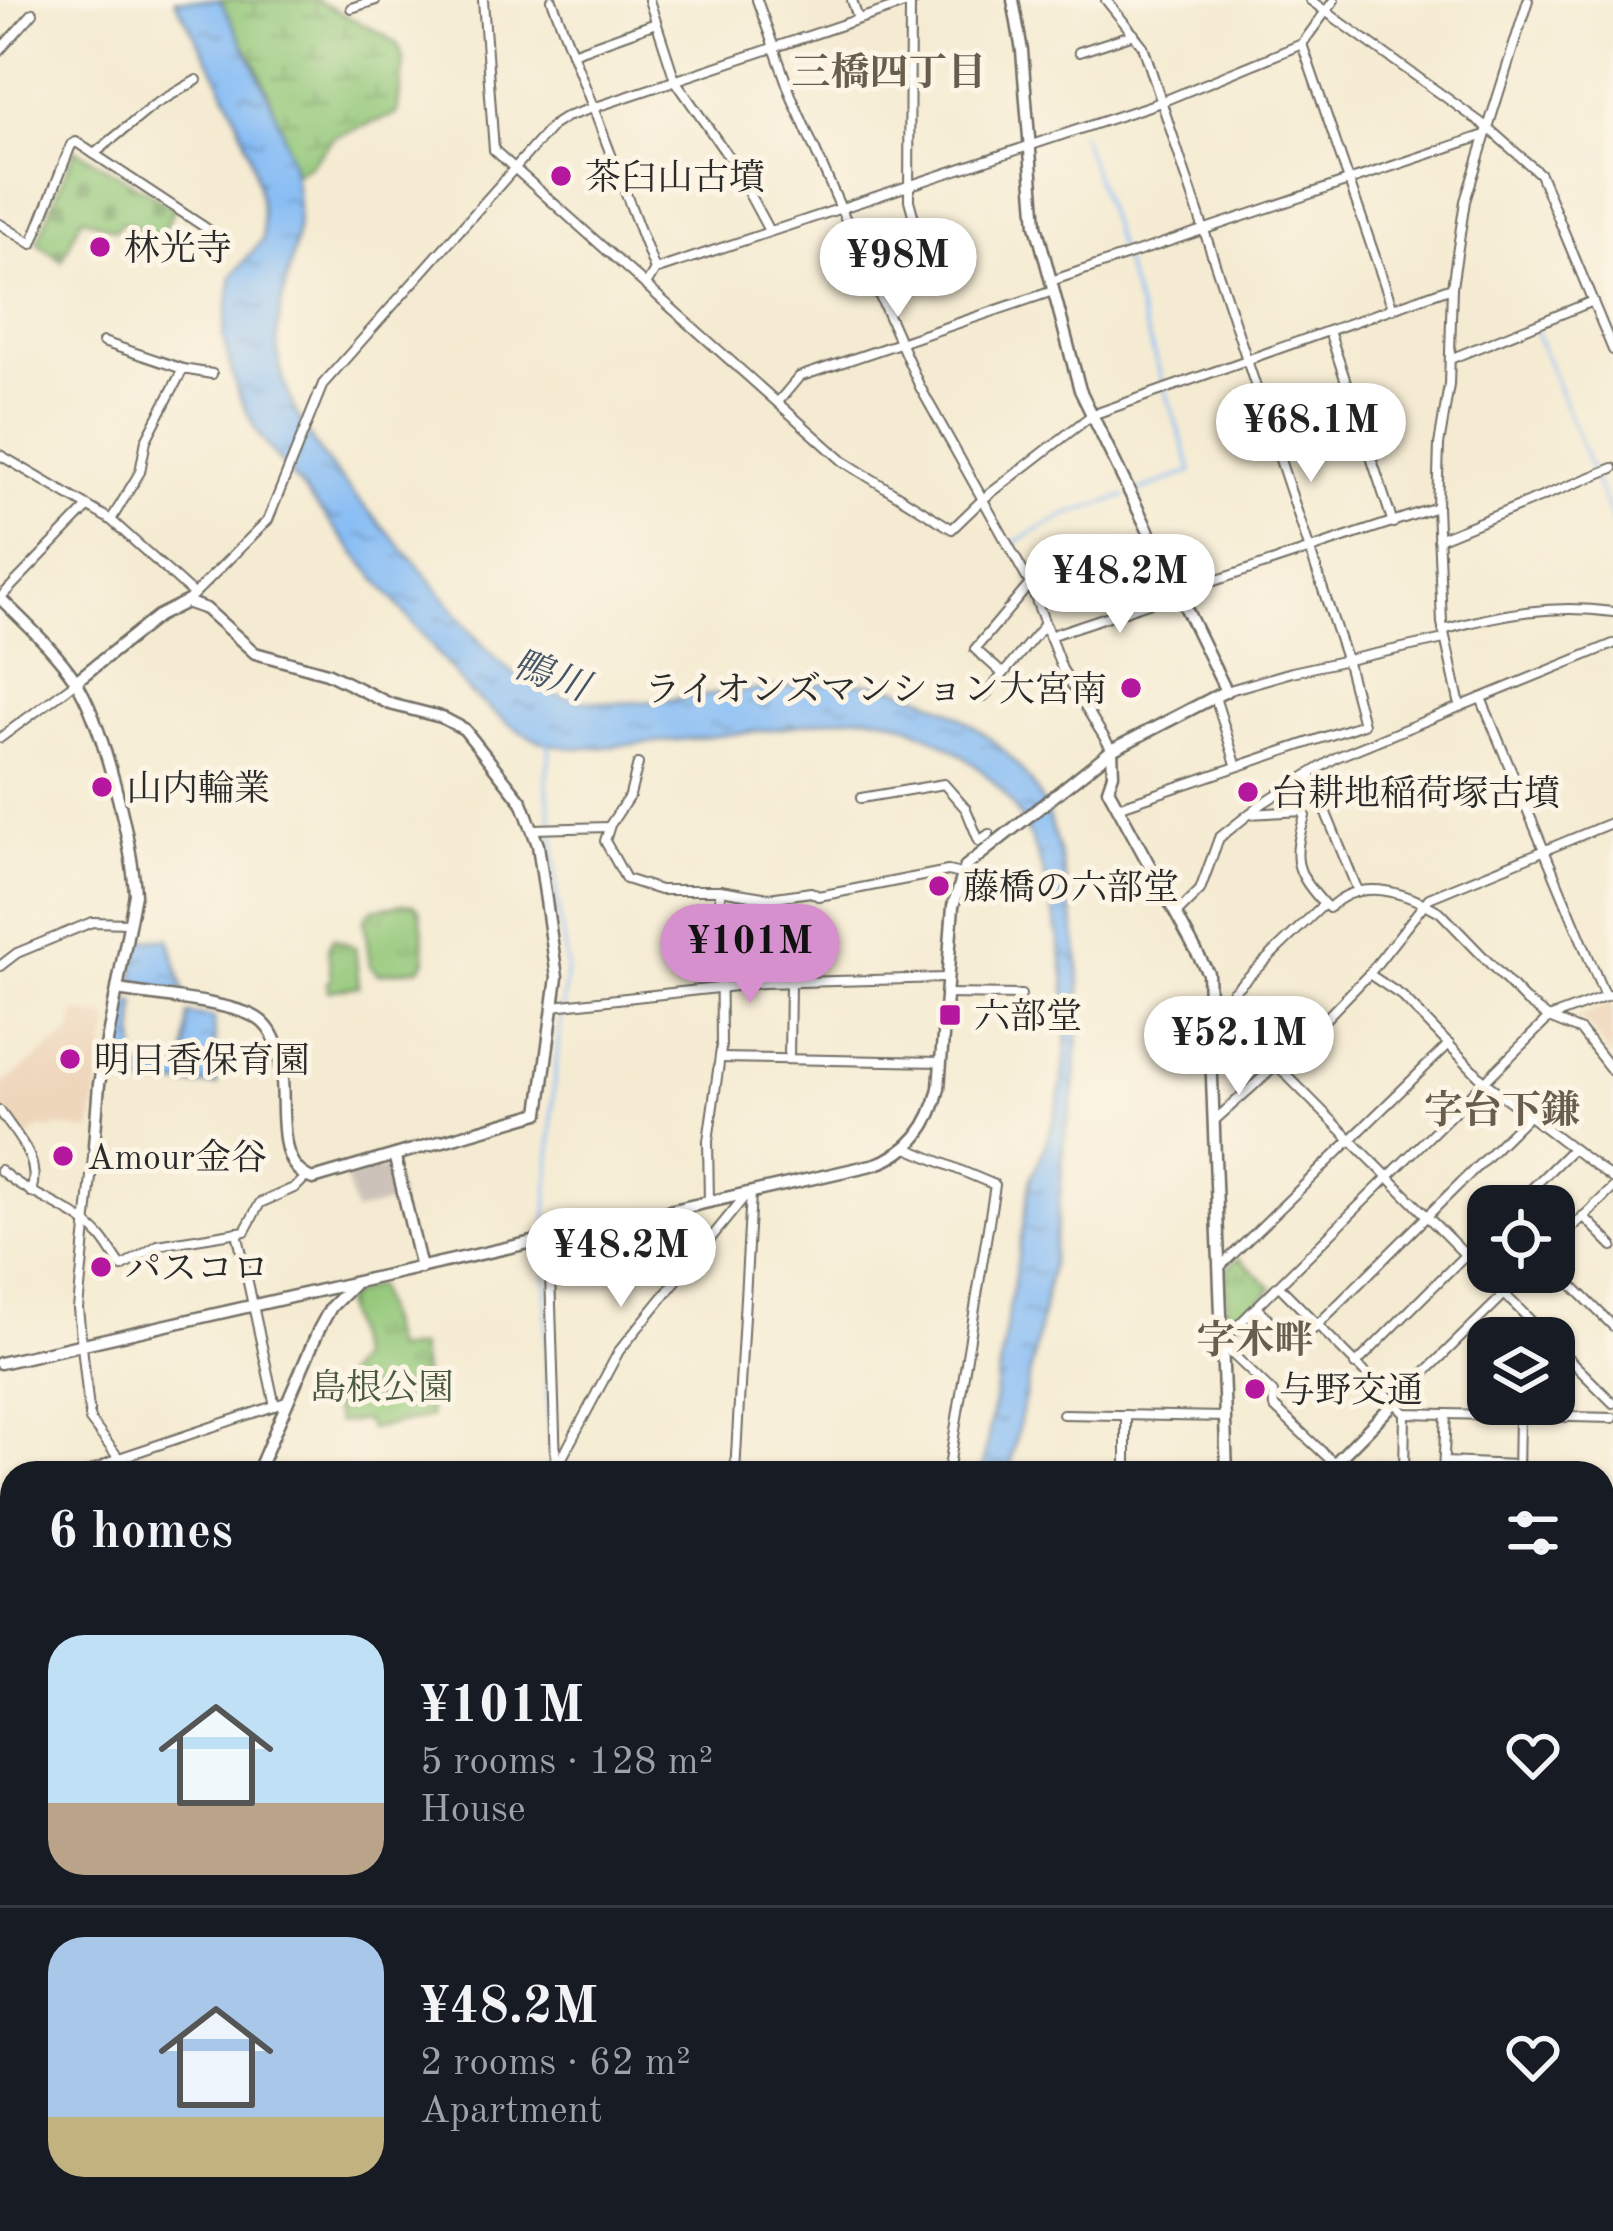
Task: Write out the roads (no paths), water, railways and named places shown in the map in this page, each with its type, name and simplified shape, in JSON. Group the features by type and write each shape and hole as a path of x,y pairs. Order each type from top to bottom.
{"street":[{"path":"351,8 376,0"},
{"path":"483,0 494,150 843,461 952,529 1091,415 1452,287"},
{"path":"552,0 655,270"},
{"path":"649,0 675,80 732,162 769,231"},
{"path":"757,0 838,207 920,387 1030,584 1061,669 1112,750 1108,789 1208,973 1215,1003 1227,1461"},
{"path":"851,0 858,19"},
{"path":"1013,0 1022,51 1033,206 1079,390 1221,694 1237,765"},
{"path":"1106,0 1143,46 1346,659 1363,724 1118,807"},
{"path":"1310,0 1540,174 1613,350"},
{"path":"646,285 655,270 1161,102 1302,44 1334,0"},
{"path":"1460,706 1444,635 1437,507 1452,287 1465,201 1528,0"},
{"path":"0,738 158,616 189,598 260,532 323,384 514,167 566,116 912,1 909,200 930,278 878,294"},
{"path":"0,50 33,13"},
{"path":"572,53 656,23"},
{"path":"1079,52 1133,34"},
{"path":"1302,44 1393,309"},
{"path":"94,154 154,105 197,80"},
{"path":"778,402 799,377 1485,131"},
{"path":"0,224 32,244 76,142 224,240"},
{"path":"1450,359 1593,302"},
{"path":"1329,331 1393,523"},
{"path":"103,342 212,374"},
{"path":"111,520 140,472 146,440 183,369"},
{"path":"0,455 111,520 189,598 255,653 327,673 413,713 454,722 464,729 522,802 533,829 556,953 539,1114 320,1178 306,1177 296,1187 260,1203 245,1231 158,1245 122,1268 85,1223 17,1186 0,1170"},
{"path":"1438,539 1613,468"},
{"path":"88,507 0,598 76,681 118,799 134,870 130,923 99,1084 78,1310 90,1420 123,1461"},
{"path":"1049,636 1437,507"},
{"path":"1114,571 1126,611"},
{"path":"1003,674 975,650 1030,584"},
{"path":"0,1363 876,1164 907,1148 933,1109 954,894 961,874 994,835 1112,750 1221,694 1444,635 1486,617 1541,609 1613,612"},
{"path":"984,698 1045,624"},
{"path":"1178,911 1200,890 1219,838 1337,757 1613,644"},
{"path":"1222,1342 1550,1018 1609,996 1481,698"},
{"path":"638,764 630,795 604,841 626,879 659,890 720,890 769,898 811,892 818,896 948,872 961,874"},
{"path":"1310,774 1358,891"},
{"path":"861,798 944,784 966,809 979,841 994,835"},
{"path":"1249,814 1303,811 1296,857 1304,882 1328,908 1341,896 1369,887 1440,912 1526,1002 1581,1031 1613,1072"},
{"path":"1216,1119 1278,1066 1369,974 1424,904 1613,822"},
{"path":"533,829 609,827"},
{"path":"709,1203 708,1141 720,1058 720,890"},
{"path":"1215,1003 1324,904"},
{"path":"0,966 17,953 92,922 130,923"},
{"path":"1369,974 1402,996 1486,1084 1613,1183 1575,1224"},
{"path":"553,1006 722,987 945,977"},
{"path":"789,1059 790,982"},
{"path":"118,990 242,1011 266,1025 280,1059 288,1150 306,1177"},
{"path":"944,994 1022,995"},
{"path":"1215,1003 1527,1317"},
{"path":"1219,1268 1449,1045"},
{"path":"720,1058 941,1062"},
{"path":"0,1111 34,1162 37,1175 31,1192"},
{"path":"1257,1307 1295,1347 1528,1116"},
{"path":"907,1148 995,1185 950,1461"},
{"path":"1535,1185 1572,1149"},
{"path":"395,1157 422,1268"},
{"path":"560,1461 619,1351 749,1194"},
{"path":"736,1461 749,1194"},
{"path":"1583,1216 1613,1246"},
{"path":"237,1232 281,1404"},
{"path":"549,1240 555,1461"},
{"path":"1355,1365 1465,1255"},
{"path":"261,1461 281,1404 325,1318 357,1282"},
{"path":"1279,1286 1405,1413 1467,1415"},
{"path":"1575,1288 1613,1326"},
{"path":"1337,1461 1504,1294"},
{"path":"1222,1342 1273,1393 1274,1407 1333,1461"},
{"path":"1575,1365 1613,1403"},
{"path":"130,1461 281,1404"},
{"path":"1404,1461 1405,1413"},
{"path":"1063,1414 1226,1418"},
{"path":"1443,1461 1446,1414"},
{"path":"1126,1415 1126,1461"},
{"path":"1575,1417 1613,1418"},
{"path":"1518,1461 1519,1425"}],"water":[{"path":"175,0 220,0 271,101 290,156 297,229 277,342 287,391 300,420 335,473 500,662 527,682 589,701 656,701 839,682 888,686 967,721 1017,765 1041,800 1067,886 1080,999 1056,1232 1011,1461 984,1461 1031,1178 1056,1113 1067,1013 1053,910 1025,827 977,766 925,734 888,719 854,716 732,734 577,748 529,736 470,693 259,436 237,391 223,337 232,276 263,239 261,206 246,144"},
{"path":"169,938 184,991 133,983 139,941"},
{"path":"127,1001 135,1002 136,1069 185,1071 188,1014 214,1018 217,1085 109,1085"}],"waterway":[{"path":"1081,133 1192,471 1134,493"},
{"path":"1535,331 1592,471"},
{"path":"1595,479 1613,523"},
{"path":"1014,543 1066,515 1125,496"},
{"path":"546,739 552,824"},
{"path":"546,1236 554,1083 567,967 556,892 554,834"},
{"path":"546,1246 552,1458"},
{"path":"125,1461 141,1455"}],"place":[{"name":"茶臼山古墳","path":"561,176"},
{"name":"林光寺","path":"100,247"},
{"name":"ライオンズマンション大宮南","path":"1131,688"},
{"name":"山内輪業","path":"102,787"},
{"name":"台耕地稲荷塚古墳","path":"1248,792"},
{"name":"藤橋の六部堂","path":"939,886"},
{"name":"六部堂","path":"950,1015"},
{"name":"明日香保育園","path":"70,1059"},
{"name":"Amour金谷","path":"63,1156"},
{"name":"パスコロ","path":"101,1267"},
{"name":"与野交通","path":"1255,1389"}],"district":[{"name":"三橋四丁目","path":"889,71"},
{"name":"字台下鎌","path":"1502,1109"},
{"name":"字木畔","path":"1255,1339"}],"water label":[{"name":"鴨川","path":"551,674"}],"park label":[{"name":"島根公園","path":"382,1386"}]}
